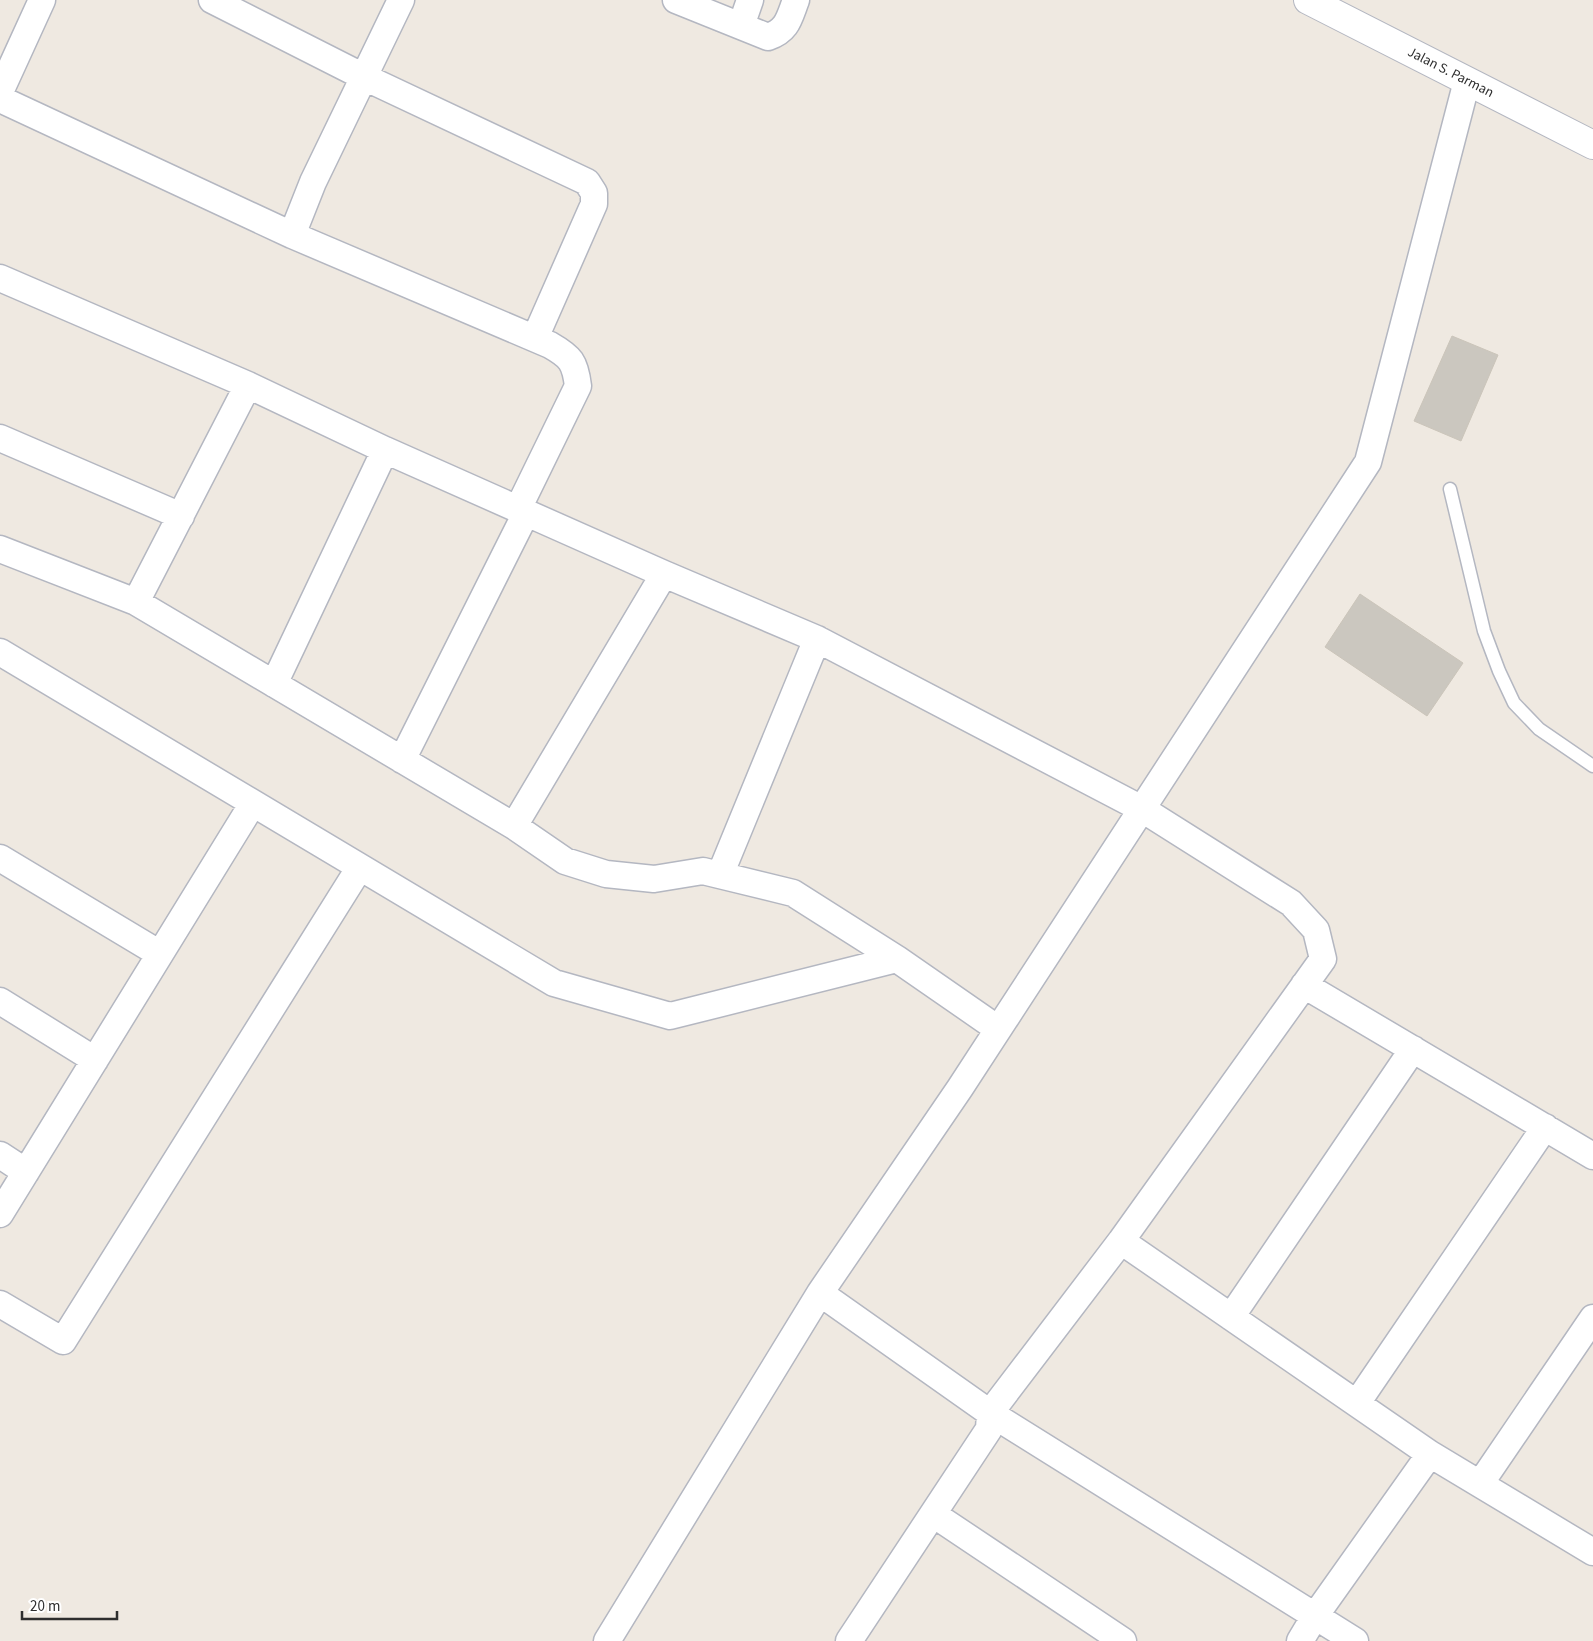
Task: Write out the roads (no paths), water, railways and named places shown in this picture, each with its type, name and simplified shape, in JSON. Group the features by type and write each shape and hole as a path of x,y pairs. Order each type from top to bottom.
{"main road":[{"name":"Jalan S. Parman","path":"1308,0 1593,145"}],"street":[{"path":"0,92 42,0"},
{"path":"212,0 364,77 587,182 594,193 594,204 534,338"},
{"path":"292,234 313,182 402,0"},
{"path":"676,0 768,37 780,33 788,21 796,0"},
{"path":"741,26 750,0"},
{"path":"607,1641 820,1293 960,1088 1368,462 1467,81"},
{"path":"0,100 292,234 534,338 566,354 576,370 578,386 522,511 402,760"},
{"path":"0,278 248,385 385,450 664,574 816,639 1142,809 1291,903 1316,930 1323,959 1121,1241 990,1414 989,1429 855,1639"},
{"path":"136,602 248,385"},
{"path":"0,438 181,516"},
{"path":"274,684 385,450"},
{"path":"0,548 136,602 514,826 565,861 606,874 654,879 702,871 794,893 897,959 998,1029"},
{"path":"514,826 664,574"},
{"path":"720,876 816,639"},
{"path":"0,652 554,983 670,1016 897,959"},
{"path":"0,1214 253,804"},
{"path":"0,858 160,954"},
{"path":"0,1304 63,1341 360,867"},
{"path":"1304,985 1593,1156"},
{"path":"0,1001 95,1060"},
{"path":"1231,1317 1413,1049"},
{"path":"1357,1403 1545,1127"},
{"path":"0,1155 26,1172"},
{"path":"1121,1241 1430,1454 1593,1552"},
{"path":"820,1293 990,1414 1356,1641"},
{"path":"1480,1484 1593,1318"},
{"path":"1300,1641 1315,1616 1430,1454"},
{"path":"933,1514 1123,1641"}],"lane":[{"path":"1450,489 1484,631 1499,671 1514,703 1539,729 1593,766"}]}
